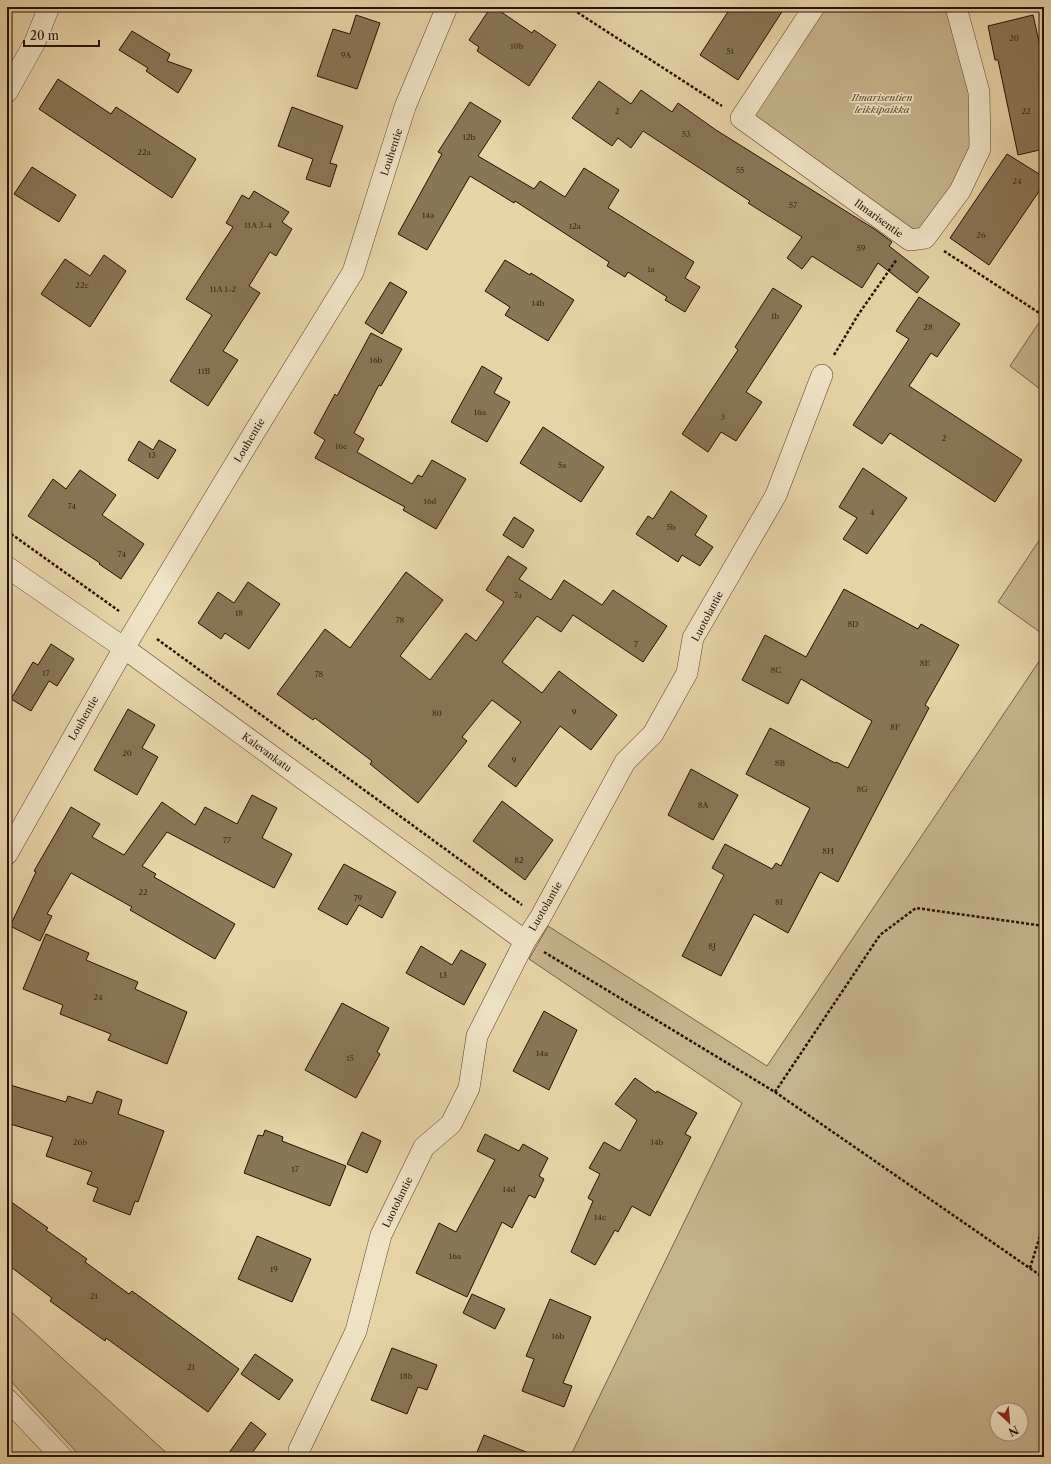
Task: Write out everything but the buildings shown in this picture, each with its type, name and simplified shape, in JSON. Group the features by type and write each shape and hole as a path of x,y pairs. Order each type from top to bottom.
{"street":[{"path":"7,92 35,42 49,7"},
{"name":"Louhentie","path":"7,854 124,648 353,272 406,107 447,7"},
{"path":"741,118 814,7"},
{"path":"917,239 960,191 980,149 978,92 956,7"},
{"name":"Ilmarisentie","path":"741,118 917,239"},
{"name":"Luotolantie","path":"299,1450 356,1331 381,1235 424,1147 451,1124 469,1088 477,1036 525,941 540,918 625,762 653,734 687,673 693,638 776,495 822,375"},
{"name":"Kalevankatu","path":"7,567 124,648 525,941"},
{"path":"7,1399 62,1457"}],"path":[{"path":"568,7 741,118"},
{"path":"822,375 858,316 917,239 1044,316"},
{"path":"7,531 540,918"},
{"path":"775,1092 880,934 916,908 1044,926"},
{"path":"525,941 775,1092 1044,1278"},
{"path":"1030,1268 1044,1223"}],"green space":[{"name":"Ilmarisentien leikkipaikka","path":"814,7 956,7 980,149 925,238 741,118"},
{"path":"1044,315 1044,392 1010,366"},
{"path":"1044,533 1044,635 998,602"},
{"path":"1044,654 1044,1457 570,1457 742,1103 529,959 548,926 767,1066"},
{"path":"7,1308 171,1457 81,1457 7,1377"}]}
